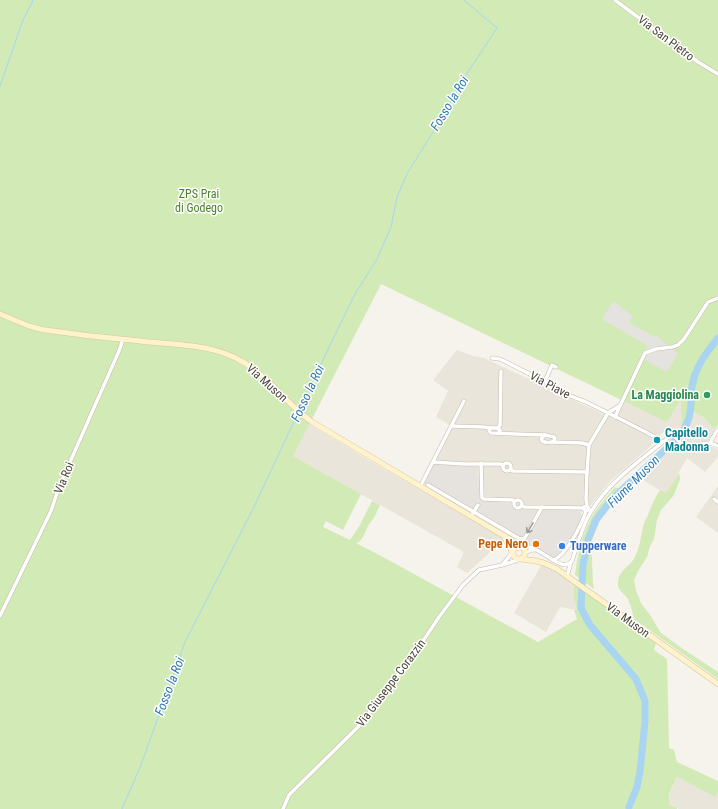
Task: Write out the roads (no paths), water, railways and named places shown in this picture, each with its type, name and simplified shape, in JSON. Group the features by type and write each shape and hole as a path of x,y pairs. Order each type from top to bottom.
{"main road":[{"name":"Via Muson","path":"0,314 40,329 198,346 225,353 244,362 258,372 300,413 322,429 420,487 438,494 472,514 503,536 516,543 524,550 525,553 536,561"},
{"name":"Via Muson","path":"503,536 506,539 514,558 519,560 536,561 550,565 718,684"},
{"path":"512,552 515,548 520,547"},
{"path":"519,560 524,557 525,553"}],"street":[{"name":"Via San Pietro","path":"615,0 698,62 718,74"},
{"path":"615,417 645,353 656,349 672,347 678,344 684,339 706,305 712,300 718,298"},
{"name":"Via Roi","path":"0,616 51,511 59,487 123,339"},
{"name":"Via Piave","path":"492,358 500,359 545,381 557,388 562,393 586,402 662,442"},
{"path":"545,381 552,365 556,367"},
{"path":"500,432 501,371"},
{"path":"420,487 464,401"},
{"path":"553,560 560,557 581,523 586,499 589,445 608,413 620,405"},
{"path":"451,426 484,427 490,429 490,432 492,433 500,432 554,436 555,442"},
{"path":"710,443 718,430"},
{"path":"538,435 544,442 582,443 589,445"},
{"path":"542,439 545,435"},
{"path":"567,576 570,563 591,512 610,487 622,475 672,435 687,446 710,443 718,446"},
{"path":"433,462 503,465 505,463 510,464 510,469 513,470 587,472"},
{"path":"481,463 481,496 483,498"},
{"path":"428,485 438,494"},
{"path":"483,498 513,500 516,507 585,508"},
{"path":"483,498 472,514 520,539 525,538 542,508"},
{"path":"714,499 718,502"},
{"path":"520,547 532,547 563,565 570,563"},
{"path":"525,553 531,550 536,550"},
{"path":"502,565 512,552"},
{"name":"Via Giuseppe Corazzin","path":"283,809 289,796 359,726 417,650 463,585 479,570 519,560"}],"waterway":[{"path":"0,86 23,20 33,1 32,0"},
{"name":"Fosso la Roi","path":"300,409 355,294 377,259 391,227 397,197 408,172 442,118 466,75 497,28 464,0"},
{"name":"Fiume Muson","path":"629,807 637,787 640,772 645,721 645,701 636,679 590,625 581,608 583,565 588,540 596,520 613,498 682,434 688,421 692,386 697,370 703,358 718,338"},
{"name":"Fosso la Roi","path":"122,809 141,765 185,642 253,509 298,413"}],"place":[{"name":"La Maggiolina","path":"707,395"},
{"name":"Capitello Madonna","path":"657,440"},
{"name":"Pepe Nero","path":"536,544"},
{"name":"Tupperware","path":"562,546"}],"park label":[{"name":"ZPS Prai di Godego","path":"199,201"}]}
